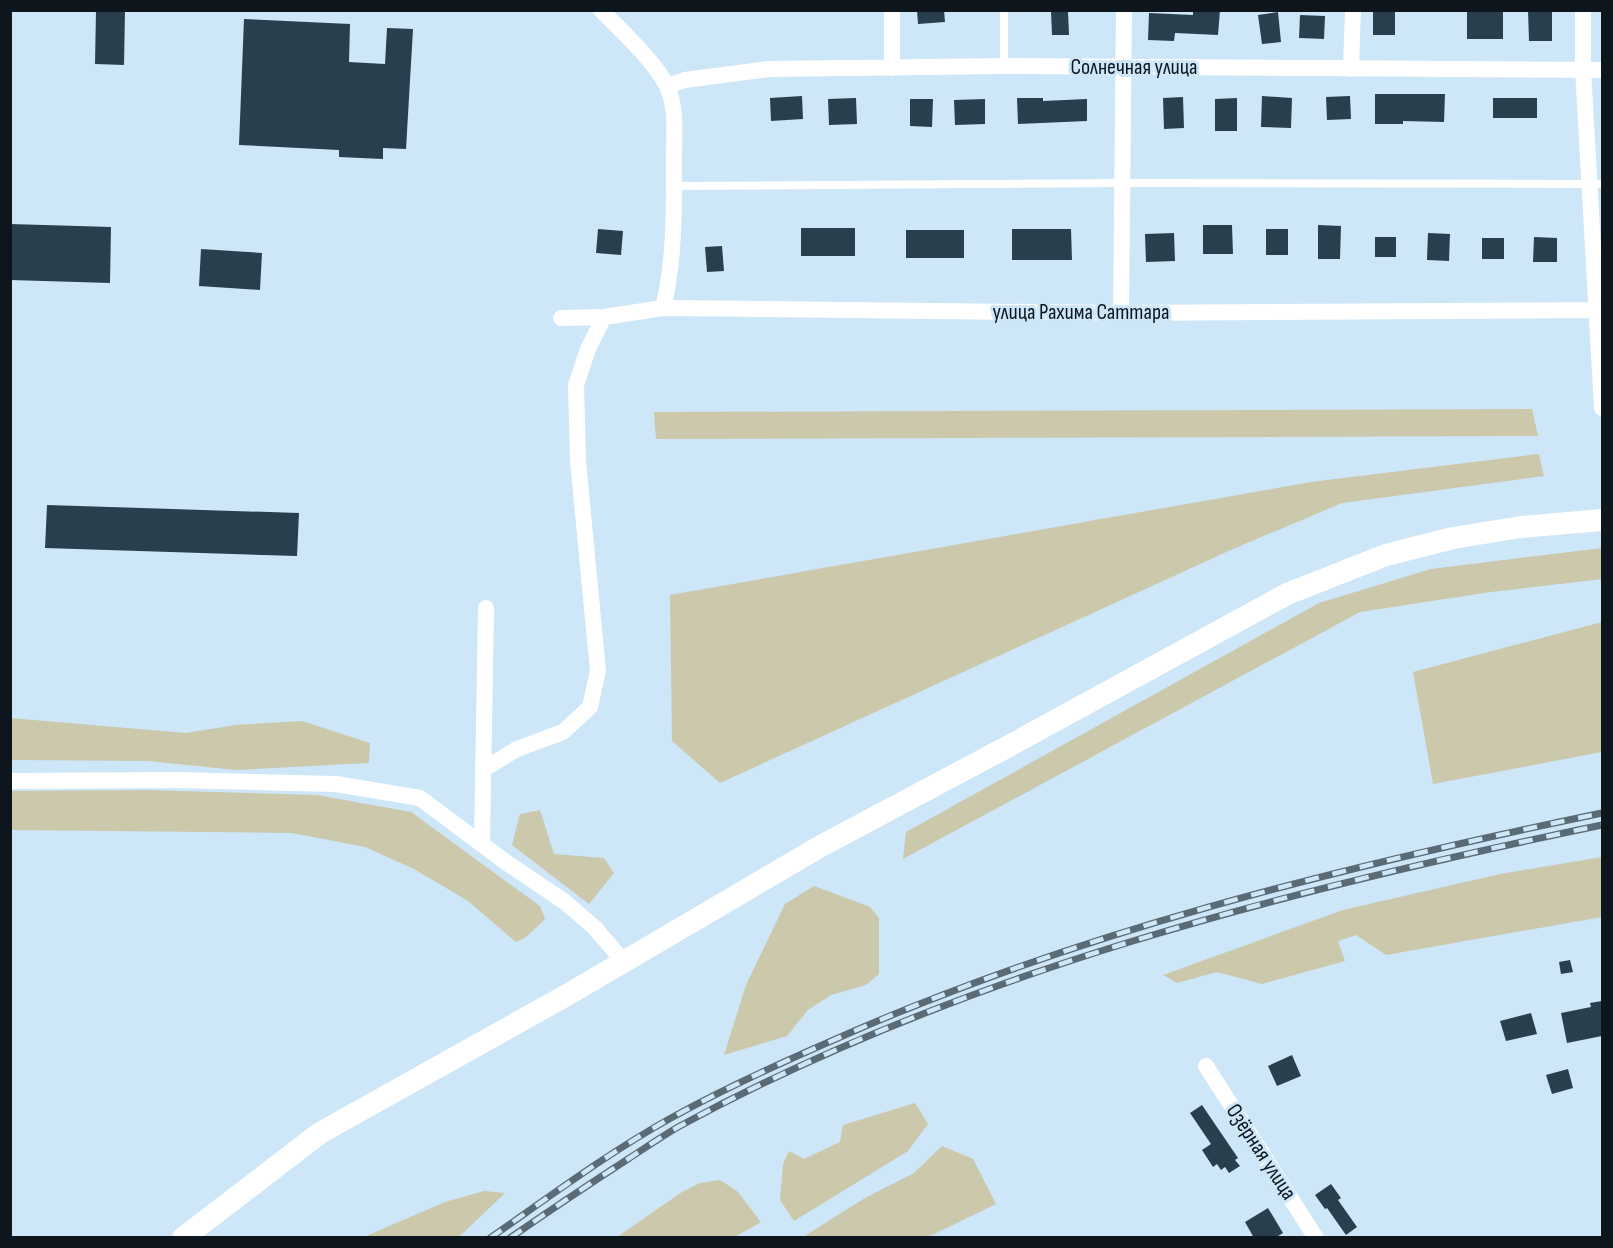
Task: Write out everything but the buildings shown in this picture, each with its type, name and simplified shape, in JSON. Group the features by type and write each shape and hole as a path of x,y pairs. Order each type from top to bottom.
{"main road":[{"path":"183,1238 230,1199 320,1133 624,962 821,846 1287,594 1386,555 1453,538 1521,527 1602,520"}],"street":[{"path":"601,10 658,72 667,86 673,104 674,205 669,275 663,308"},
{"path":"892,10 892,68"},
{"path":"1121,313 1124,10"},
{"path":"1351,69 1353,10"},
{"path":"1583,10 1583,70 1596,184 1602,408"},
{"name":"Солнечная улица","path":"667,86 685,80 769,69 1004,66 1602,70"},
{"name":"улица Рахима Саттара","path":"561,318 604,316 663,308 1121,313 1600,310"},
{"path":"484,769 517,749 563,732 590,707 598,671 578,461 576,385 588,349 604,316"},
{"path":"483,843 486,608"},
{"path":"10,781 178,780 336,784 420,798 507,863 565,902 594,927 624,962"},
{"name":"Озёрная улица","path":"1206,1066 1316,1238"}],"lane":[{"path":"1004,10 1004,66"},
{"path":"674,186 1123,183 1596,184"}],"shaded area":[{"path":"1532,409 1538,436 656,439 654,412"},
{"path":"1539,454 1544,476 1342,503 1233,549 720,783 672,741 670,595 1311,482"},
{"path":"1602,548 1602,579 1491,592 1360,612 903,859 906,832 1319,603 1431,569"},
{"path":"1602,622 1602,752 1433,784 1413,672"},
{"path":"10,718 186,733 235,725 302,721 370,743 369,763 236,770 148,761 11,760"},
{"path":"148,790 317,795 411,812 540,906 545,919 525,938 516,942 468,901 414,869 365,847 292,833 11,830 11,791"},
{"path":"540,810 554,854 604,858 614,873 589,904 512,845 520,814"},
{"path":"1602,857 1602,917 1386,955 1356,935 1338,941 1345,961 1262,984 1217,972 1177,983 1163,975 1343,910 1500,874"},
{"path":"814,886 870,907 879,918 879,974 866,985 831,995 808,1010 787,1036 724,1055 746,985 785,904"},
{"path":"915,1103 928,1124 908,1151 794,1221 780,1200 783,1164 789,1151 804,1159 840,1142 843,1125"},
{"path":"942,1146 973,1159 996,1204 928,1237 803,1237 865,1198 914,1173"},
{"path":"720,1180 737,1191 761,1222 735,1237 617,1237 682,1192 700,1183"},
{"path":"484,1191 505,1193 459,1237 364,1237 445,1202"}],"railway":[{"path":"490,1238 602,1161 671,1118 769,1069 922,1003 1016,968 1209,907 1405,856 1602,813"},
{"path":"510,1238 678,1127 787,1072 898,1024 1013,980 1129,942 1246,908 1484,850 1602,825"}]}
